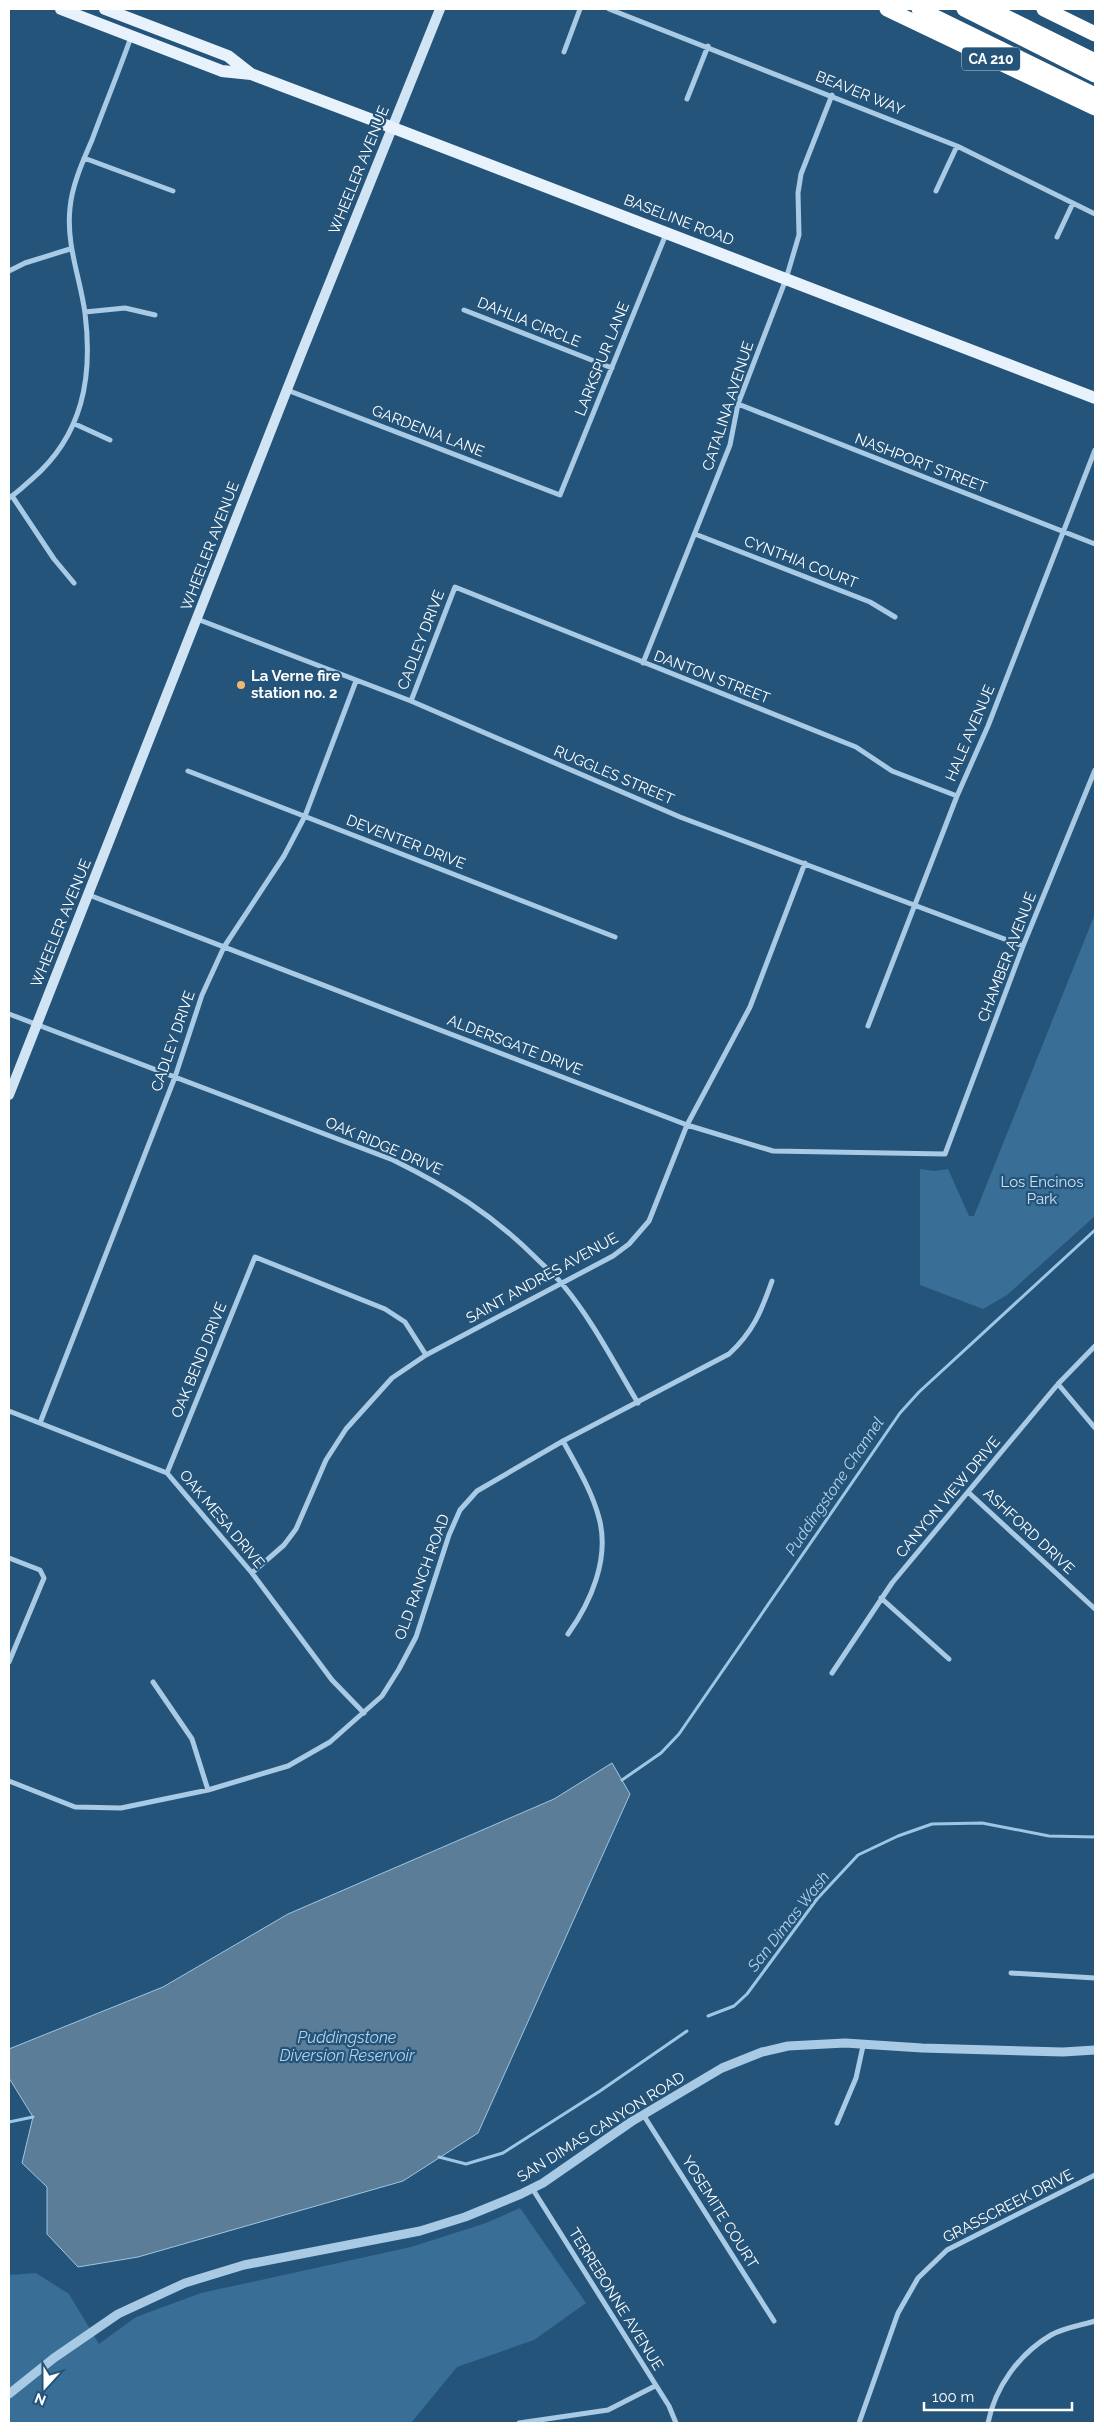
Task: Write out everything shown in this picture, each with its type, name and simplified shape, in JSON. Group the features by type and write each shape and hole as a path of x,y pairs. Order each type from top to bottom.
{"highway":[{"name":"CA 210","path":"887,9 1095,108"},
{"path":"919,9 1095,94"},
{"path":"964,9 1095,74"},
{"name":"CA 210","path":"990,9 1095,61"},
{"path":"1044,9 1095,34"}],"main road":[{"name":"BASELINE ROAD","path":"62,9 222,71 250,74 392,127 1095,398"},
{"name":"BASELINE ROAD","path":"105,9 228,56 250,74"},
{"name":"WHEELER AVENUE","path":"9,1096 287,390 440,9"}],"street":[{"path":"564,52 580,9"},
{"name":"BEAVER WAY","path":"609,9 708,46 957,146 1095,214"},
{"path":"74,583 54,559 11,497 50,464 75,424 83,397 87,368 85,312 70,249 70,207 84,158 132,36"},
{"path":"688,99 708,46"},
{"name":"CATALINA AVENUE","path":"644,663 730,445 738,404 786,279 799,236 798,193 801,174 832,95"},
{"path":"936,191 957,146"},
{"path":"84,158 173,191"},
{"path":"1057,237 1073,203"},
{"name":"LARKSPUR LANE","path":"560,495 666,233"},
{"path":"9,271 25,263 70,249"},
{"path":"85,312 124,308 154,315"},
{"name":"DAHLIA CIRCLE","path":"464,310 612,368"},
{"name":"GARDENIA LANE","path":"287,390 560,495"},
{"name":"NASHPORT STREET","path":"738,404 1095,544"},
{"path":"75,424 110,440"},
{"name":"HALE AVENUE","path":"868,1026 957,796 988,726 1095,450"},
{"name":"CYNTHIA COURT","path":"695,534 870,602 894,617"},
{"name":"DANTON STREET","path":"455,587 856,747 892,771 957,796"},
{"name":"CADLEY DRIVE","path":"411,701 455,587"},
{"name":"RUGGLES STREET","path":"197,619 411,701 680,817 1023,946"},
{"name":"CADLEY DRIVE","path":"40,1423 175,1077 202,996 224,947 284,856 305,816 356,681"},
{"name":"CHAMBER AVENUE","path":"945,1154 1023,946 1095,770"},
{"name":"DEVENTER DRIVE","path":"188,771 615,937"},
{"name":"SAINT ANDRES AVENUE","path":"252,1574 284,1545 296,1529 326,1460 346,1428 392,1378 426,1355 613,1256 629,1244 649,1221 687,1125 750,1007 805,864"},
{"name":"ALDERSGATE DRIVE","path":"89,895 687,1125 773,1151 945,1154"},
{"name":"OAK RIDGE DRIVE","path":"9,1014 393,1160 441,1184 510,1233 562,1284 592,1325 638,1403"},
{"name":"OAK BEND DRIVE","path":"167,1473 255,1257 385,1309 405,1322 426,1355"},
{"name":"OLD RANCH ROAD","path":"9,1781 75,1807 121,1808 208,1790 288,1766 330,1742 382,1696 416,1637 449,1535 460,1510 477,1491 563,1441 729,1354 745,1340 758,1319 772,1281"},
{"name":"CANYON VIEW DRIVE","path":"832,1673 881,1598 1058,1384 1095,1346"},
{"path":"1058,1384 1095,1428"},
{"name":"OAK MESA DRIVE","path":"9,1411 167,1473 252,1574 332,1680 364,1713"},
{"path":"563,1441 600,1518 603,1542 597,1576 584,1612 568,1634"},
{"name":"ASHFORD DRIVE","path":"968,1492 1095,1609"},
{"path":"9,1558 40,1570 44,1578 9,1662"},
{"path":"881,1598 949,1659"},
{"path":"153,1682 192,1739 208,1790"},
{"path":"1012,1973 1095,1978"},
{"name":"SAN DIMAS CANYON ROAD","path":"9,2394 54,2358 118,2314 186,2284 244,2265 420,2231 465,2216 532,2188 624,2127 722,2068 762,2052 808,2044 845,2043 863,2046 1063,2052 1095,2050"},
{"path":"837,2123 856,2078 863,2046"},
{"name":"YOSEMITE COURT","path":"644,2116 774,2321"},
{"name":"GRASSCREEK DRIVE","path":"859,2423 898,2313 918,2278 947,2250 1095,2175"},
{"name":"TERREBONNE AVENUE","path":"532,2188 669,2406 676,2423"},
{"path":"988,2423 991,2408 1014,2365 1052,2334 1095,2321"},
{"path":"519,2423 608,2410 656,2386"}],"green space":[{"name":"Los Encinos Park","path":"1095,914 1095,1216 1007,1295 983,1309 920,1285 920,1169 934,1171 948,1169 969,1216 974,1216"},
{"path":"520,2208 586,2303 534,2340 457,2367 411,2423 9,2423 9,2275 36,2273 69,2294 99,2344 136,2317 201,2293 411,2247 486,2223"}],"water":[{"name":"Puddingstone Diversion Reservoir","path":"612,1763 630,1794 478,2133 403,2181 138,2257 78,2267 47,2234 47,2187 22,2163 33,2117 9,2078 9,2049 163,1987 288,1914 554,1799"}],"waterway":[{"name":"Puddingstone Channel","path":"622,1780 661,1753 679,1734 900,1413 919,1392 1095,1230"},
{"name":"San Dimas Wash","path":"708,2016 734,2006 747,1994 817,1899 858,1855 898,1836 932,1824 982,1823 1049,1836 1095,1837"},
{"name":"San Dimas Wash","path":"439,2157 466,2164 503,2153 600,2091 687,2031"},
{"name":"San Dimas Wash","path":"9,2122 33,2117"}],"place":[{"name":"La Verne fire station no. 2","path":"241,685"}]}
